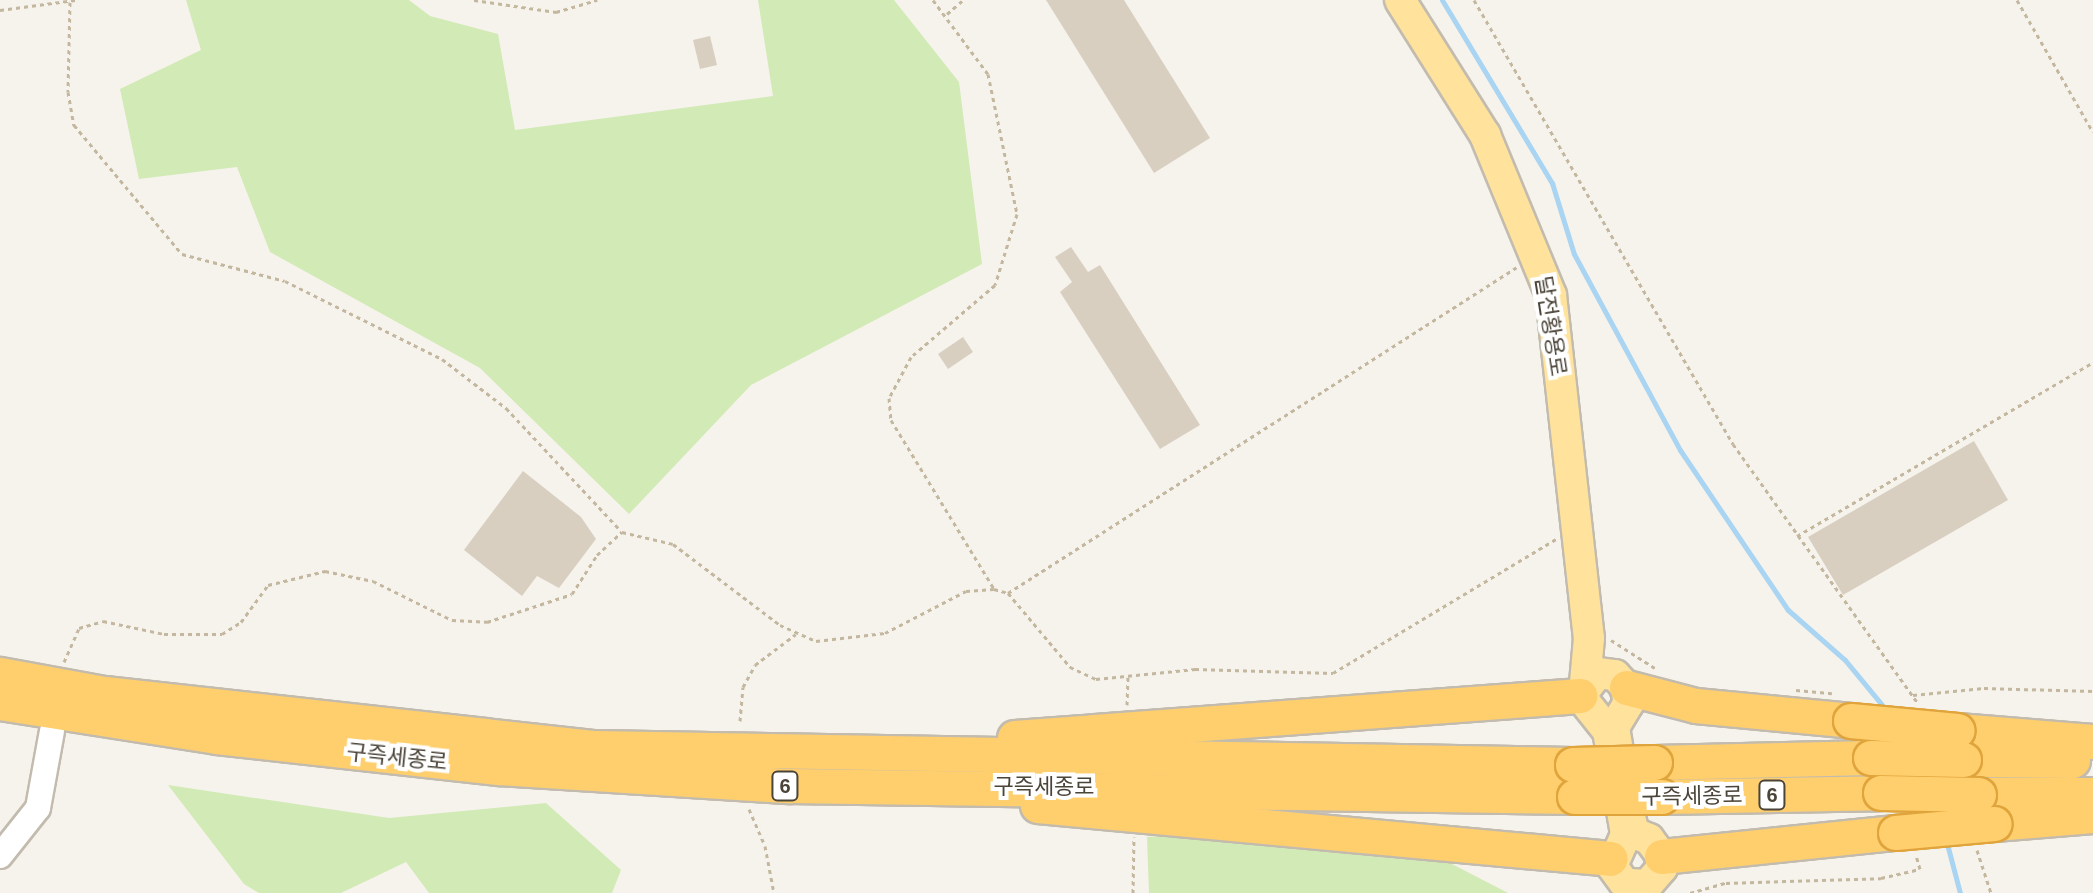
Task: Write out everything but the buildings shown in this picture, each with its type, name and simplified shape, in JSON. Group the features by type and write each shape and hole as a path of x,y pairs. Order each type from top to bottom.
{"highway":[{"name":"구즉세종로","path":"0,675 105,694 595,748 1574,781 1662,797 1881,793 1984,822 2093,795"},
{"path":"1621,681 1696,706 1851,721 1961,745 2093,742"},
{"path":"595,748 722,740 979,741 1582,689"},
{"name":"구즉세종로","path":"0,703 249,740 500,768 698,780 1574,781 1655,763 1871,758 1961,745 2093,761"},
{"path":"698,780 847,800 1058,808 1639,878 1896,833 1984,822 2093,816"}],"main road":[{"name":"달전황용로","path":"1400,0 1485,135 1538,255 1551,295 1589,638"},
{"path":"1589,638 1600,664 1621,681 1628,704 1614,727 1634,833 1649,839 1639,878"},
{"path":"1589,638 1582,689 1608,731 1626,834 1639,878"},
{"path":"1582,689 1598,673 1621,681"}],"street":[{"path":"0,856 38,808 52,731"}],"path":[{"path":"474,0 556,12 597,0"},
{"path":"933,0 947,14 988,74 1017,214 995,285 911,357 889,398 898,440 994,589"},
{"path":"947,14 963,0"},
{"path":"1474,0 1705,398 1797,536 1921,707"},
{"path":"2017,0 2093,132"},
{"path":"0,10 72,1 68,92 74,125 182,254 285,281 442,359 506,408 622,532 673,544 705,563 796,634 850,641 885,633 966,591 994,589 1008,593 1070,667 1096,679 1195,669 1333,673 1545,542 1576,536"},
{"path":"1008,593 1538,255"},
{"path":"1797,536 2093,362"},
{"path":"63,666 67,644 79,628 103,621 164,634 222,634 241,622 268,585 325,571 373,581 452,620 487,622 572,594 597,555 622,532"},
{"path":"740,721 743,687 755,665 796,634"},
{"path":"1127,712 1128,677"},
{"path":"1913,695 1984,688 2093,691"},
{"path":"747,802 765,846 774,893"},
{"path":"1984,822 1991,893"},
{"path":"1133,893 1134,834"}],"green space":[{"path":"186,0 409,0 430,16 498,34 515,130 773,96 758,0 894,0 959,82 982,264 751,385 629,514 480,368 270,252 237,167 139,179 120,89 201,50"},
{"path":"168,785 389,818 546,803 621,870 612,893 429,893 406,862 341,893 259,893 244,884"},
{"path":"1369,821 1508,893 1149,893 1147,837"}],"waterway":[{"path":"1442,0 1552,183 1574,254 1680,450 1788,610 1845,660 1887,711"},
{"path":"1946,840 1960,893"}]}
